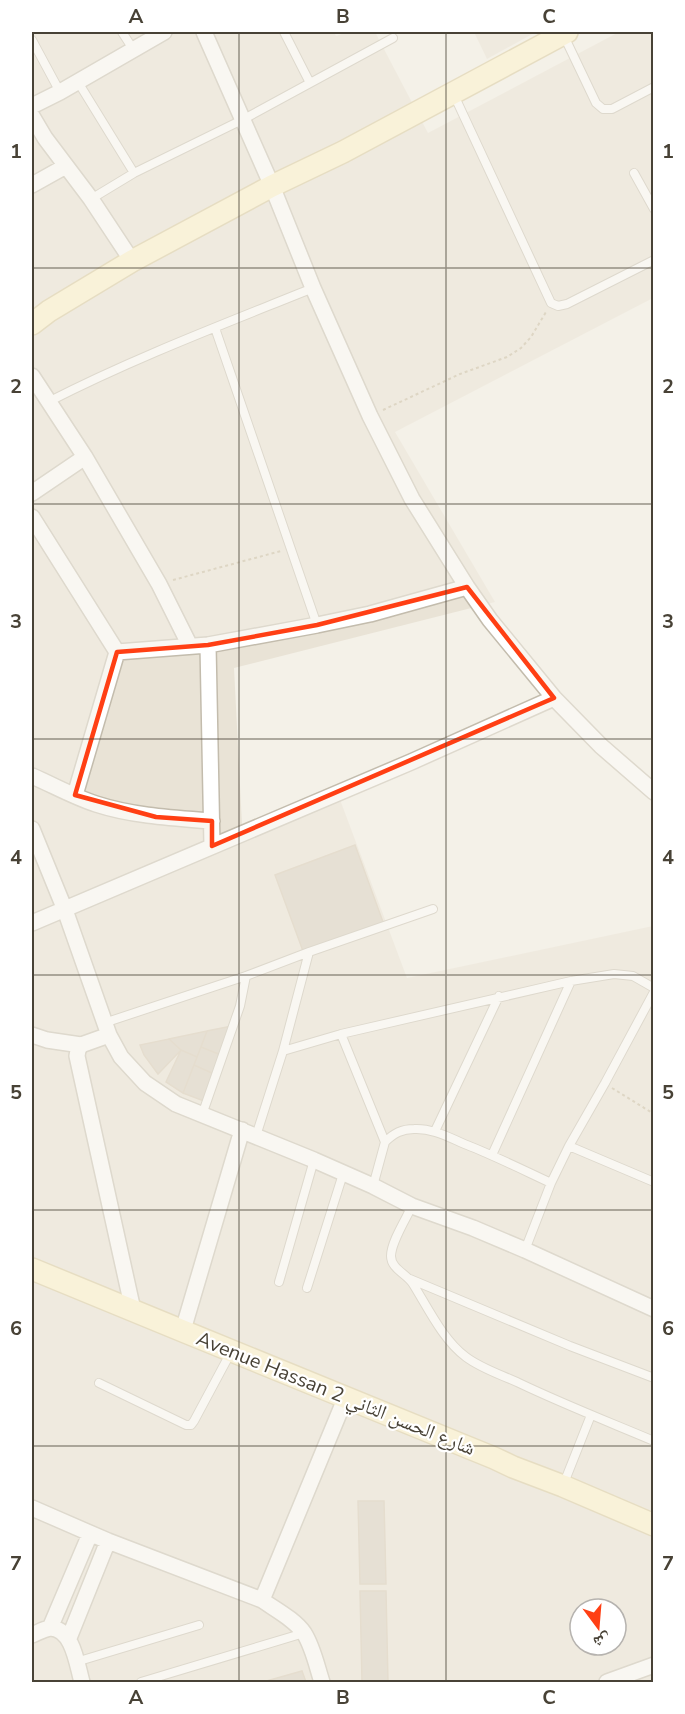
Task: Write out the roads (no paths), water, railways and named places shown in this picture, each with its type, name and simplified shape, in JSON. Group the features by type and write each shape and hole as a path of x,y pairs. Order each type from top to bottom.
{"main road":[{"path":"32,324 49,311 132,261 272,186 343,152 565,32"},
{"name":"Avenue Hassan 2 شارع الحسن الثاني","path":"32,1269 345,1399 563,1486 649,1525"}],"street":[{"path":"32,106 164,32"},
{"path":"204,32 244,119 313,288 370,416 412,499 490,620 554,698 601,746 654,792"},
{"path":"32,116 132,261"},
{"path":"32,185 66,166"},
{"path":"32,376 85,457 159,584 190,646"},
{"path":"32,493 85,457"},
{"path":"32,517 117,652 75,795"},
{"path":"117,652 208,645 317,625 370,614 467,586"},
{"path":"208,645 212,846"},
{"path":"32,922 411,762 554,698"},
{"path":"32,776 94,804 120,811 156,817 212,821"},
{"path":"32,829 65,910 106,1029 121,1057 145,1083 176,1104 314,1160 412,1206 525,1250 654,1309"},
{"path":"106,1029 81,1045 77,1056 133,1310"},
{"path":"32,1035 47,1040 81,1045"},
{"path":"183,1330 249,1133"},
{"path":"262,1600 345,1399"},
{"path":"32,1508 90,1534 262,1600 293,1622 303,1633 310,1646 322,1683"},
{"path":"50,1628 90,1534"},
{"path":"69,1638 108,1541"},
{"path":"32,1635 50,1628 61,1631 69,1638 82,1683"},
{"path":"613,1681 654,1665"},
{"path":"613,1681 654,1676"}],"lane":[{"path":"122,32 133,49"},
{"path":"284,32 310,83"},
{"path":"565,32 596,103 603,109 612,109 654,87"},
{"path":"91,199 135,173 244,119 393,38"},
{"path":"32,40 60,92"},
{"path":"78,82 135,173"},
{"path":"452,92 551,303 558,306 567,304 654,260"},
{"path":"634,173 654,209"},
{"path":"48,402 98,376 313,288"},
{"path":"215,328 317,625"},
{"path":"106,1029 309,952 433,909"},
{"path":"249,1133 283,1051 309,952"},
{"path":"283,1051 341,1034 571,981 614,974 633,976 654,990 569,1146 551,1183 525,1250"},
{"path":"202,1115 240,1006 246,976"},
{"path":"492,1155 571,981"},
{"path":"435,1131 499,996"},
{"path":"341,1034 386,1142"},
{"path":"373,1186 386,1142 393,1134 416,1129 435,1131 551,1183"},
{"path":"569,1146 654,1182"},
{"path":"279,1282 314,1160"},
{"path":"307,1288 343,1174"},
{"path":"412,1206 391,1255 394,1266 410,1279 550,1338 654,1378"},
{"path":"410,1279 446,1335 467,1358 591,1415 653,1440"},
{"path":"99,1383 186,1425 191,1425 231,1351"},
{"path":"563,1486 591,1415"},
{"path":"76,1662 199,1625"},
{"path":"141,1683 303,1633"}]}
